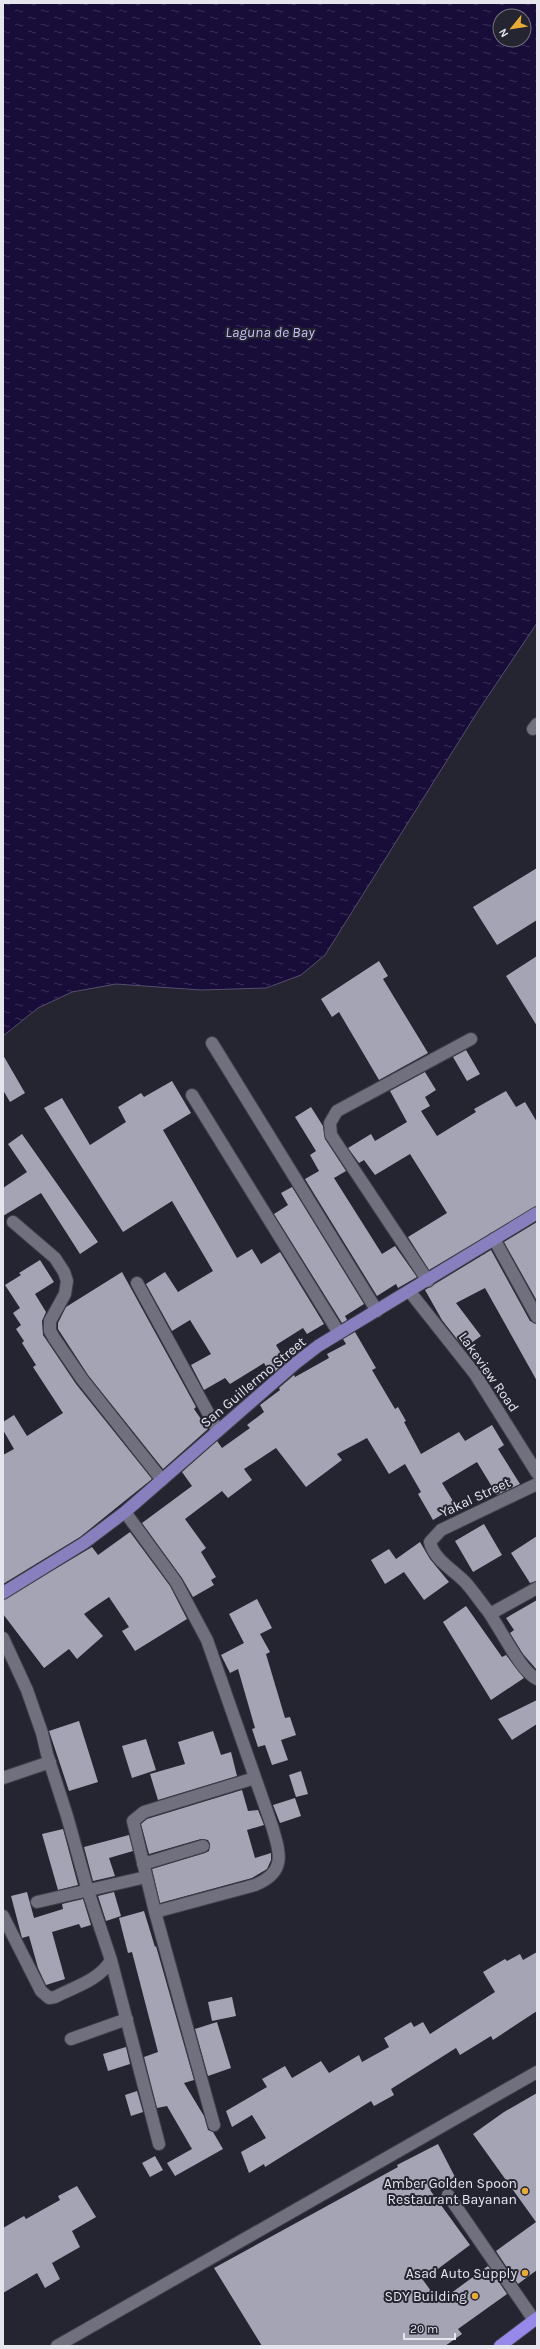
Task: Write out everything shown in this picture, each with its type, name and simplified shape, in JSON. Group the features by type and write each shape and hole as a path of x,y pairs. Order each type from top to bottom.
{"highway":[{"path":"500,2346 536,2319"}],"main road":[{"name":"San Guillermo Street","path":"3,1593 84,1543 125,1512 296,1363 339,1333 410,1292 537,1213"}],"street":[{"path":"428,1281 331,1135 330,1123 336,1111 471,1039"},
{"path":"212,1043 377,1311"},
{"path":"192,1095 339,1333"},
{"path":"13,1222 55,1258 64,1272 67,1282 65,1294 50,1320 50,1331 54,1338 82,1379 162,1480"},
{"path":"494,1239 537,1317"},
{"path":"137,1283 218,1431"},
{"name":"Lakeview Road","path":"410,1292 475,1374 537,1473"},
{"name":"Yakal Street","path":"490,1614 468,1585 437,1557 432,1550 430,1542 441,1530 537,1484"},
{"path":"125,1512 176,1582 192,1609 220,1674 279,1848 280,1860 276,1871 267,1880 255,1885 155,1912"},
{"path":"536,1679 525,1668 490,1614 537,1588"},
{"path":"3,1638 28,1690 88,1891 111,1960 160,2144"},
{"path":"3,1778 50,1762"},
{"path":"214,2124 132,1826 135,1817 144,1812 255,1778"},
{"path":"143,1864 203,1846"},
{"path":"36,1902 146,1877"},
{"path":"3,1916 41,1991 49,1998 55,1997 97,1976 106,1968 111,1960"},
{"path":"71,2039 127,2019"},
{"path":"57,2346 537,2072"},
{"path":"448,2195 536,2319"}],"water":[{"name":"Laguna de Bay","path":"3,3 537,3 537,623 478,711 325,955 301,975 266,988 201,990 116,984 72,992 38,1008 3,1036"}],"building":[{"path":"537,868 537,920 497,945 473,907"},
{"path":"537,956 537,1026 506,976"},
{"path":"379,961 388,976 383,979 428,1053 379,1080 339,1012 332,1017 321,999"},
{"path":"466,1050 480,1074 467,1081 453,1057"},
{"path":"3,1055 25,1093 10,1102 3,1090"},
{"path":"425,1072 436,1090 425,1097 430,1106 421,1111 437,1136 476,1112 474,1109 506,1091 516,1107 525,1102 537,1122 537,1206 429,1270 408,1237 447,1213 410,1154 375,1175 364,1160 359,1163 348,1148 371,1134 375,1141 407,1122 390,1091"},
{"path":"172,1081 191,1113 163,1130 237,1258 252,1249 261,1264 280,1252 324,1324 307,1334 303,1328 276,1345 286,1362 271,1375 264,1363 230,1384 225,1378 204,1390 191,1365 211,1354 190,1320 172,1331 146,1284 165,1272 178,1292 213,1271 172,1201 123,1232 44,1108 62,1098 90,1145 126,1122 118,1107 141,1093 144,1097"},
{"path":"311,1107 323,1126 325,1139 346,1171 334,1178 382,1254 395,1246 417,1277 398,1288 396,1284 377,1296 305,1179 319,1171 310,1155 316,1151 295,1117"},
{"path":"22,1134 98,1242 80,1254 41,1193 3,1216 3,1188 27,1172 8,1144"},
{"path":"292,1187 364,1304 345,1316 347,1320 342,1323 274,1214 288,1205 281,1193"},
{"path":"537,1222 537,1301 504,1242"},
{"path":"491,1250 530,1321 537,1324 537,1381 485,1288 456,1303 481,1336 464,1348 442,1320 425,1290"},
{"path":"40,1260 54,1282 35,1294 46,1312 42,1321 43,1335 76,1384 152,1479 80,1537 3,1584 3,1455 14,1449 3,1430 3,1422 14,1415 27,1436 63,1413 33,1367 36,1365 22,1343 24,1341 16,1329 21,1325 13,1313 20,1308 5,1285 21,1275 19,1273"},
{"path":"122,1272 196,1407 194,1409 208,1429 163,1469 88,1375 58,1329 58,1323 66,1307"},
{"path":"355,1332 376,1368 372,1370 395,1409 398,1407 406,1421 404,1422 421,1454 459,1432 465,1441 492,1425 504,1445 498,1449 520,1484 497,1495 477,1462 442,1483 456,1506 433,1520 418,1494 421,1492 405,1464 389,1474 367,1438 337,1454 342,1460 306,1487 276,1448 244,1469 252,1480 228,1498 222,1491 185,1519 206,1548 201,1552 216,1577 211,1580 214,1585 193,1597 182,1578 142,1523 192,1486 182,1472 217,1441 222,1448 250,1428 247,1425 264,1412 260,1405 280,1390 279,1388 294,1375 295,1377 329,1358 327,1354 346,1344 343,1339"},
{"path":"484,1524 502,1555 473,1572 455,1541"},
{"path":"130,1532 170,1586 187,1619 135,1651 122,1631 129,1627 109,1597 84,1614 103,1636 77,1659 69,1649 44,1668 3,1614 3,1600 92,1547 98,1555"},
{"path":"537,1536 537,1581 530,1583 511,1553"},
{"path":"420,1542 430,1559 449,1582 424,1600 404,1572 385,1584 371,1560 389,1549 396,1559"},
{"path":"257,1599 272,1628 260,1634 270,1652 266,1654 285,1718 290,1717 296,1735 281,1740 288,1760 272,1765 265,1745 258,1747 252,1729 255,1728 238,1669 230,1673 221,1655 244,1643 229,1614"},
{"path":"537,1600 537,1670 523,1654 510,1633 514,1630 506,1618"},
{"path":"466,1606 502,1657 506,1655 524,1678 491,1700 443,1622"},
{"path":"537,1700 537,1724 512,1740 498,1719"},
{"path":"79,1721 98,1782 69,1791 49,1731"},
{"path":"213,1731 221,1755 231,1752 237,1776 158,1800 150,1774 185,1764 178,1742"},
{"path":"146,1739 156,1770 132,1778 122,1746"},
{"path":"301,1771 308,1794 296,1797 289,1775"},
{"path":"242,1790 248,1811 258,1810 264,1825 247,1830 255,1858 271,1853 271,1860 267,1869 252,1878 160,1903 152,1869 205,1853 209,1851 210,1844 208,1840 201,1839 149,1854 141,1824 147,1819"},
{"path":"295,1798 301,1816 280,1823 273,1805"},
{"path":"63,1829 78,1885 58,1890 42,1834"},
{"path":"129,1835 133,1851 109,1858 115,1876 93,1881 84,1847"},
{"path":"27,1892 34,1918 63,1909 62,1904 83,1899 91,1925 81,1928 79,1924 52,1932 65,1979 46,1985 38,1968 29,1936 22,1938 11,1896"},
{"path":"114,1892 121,1916 106,1921 98,1896"},
{"path":"144,1911 155,1947 156,1946 194,2080 184,2083 204,2116 208,2130 213,2132 223,2149 175,2176 167,2163 192,2149 167,2106 157,2108 144,2057 158,2052 132,1952 128,1953 119,1918"},
{"path":"537,1952 537,2011 493,2040 491,2036 460,2055 456,2048 391,2089 394,2095 374,2106 371,2101 265,2167 264,2164 249,2173 241,2152 266,2138 252,2115 232,2127 226,2111 267,2087 262,2079 285,2066 292,2078 321,2061 329,2073 359,2055 362,2062 389,2047 384,2038 411,2022 414,2027 423,2022 430,2034 495,1992 483,1972 505,1959 507,1961 520,1954 523,1960"},
{"path":"232,1997 236,2016 212,2021 208,2002"},
{"path":"217,2022 231,2068 208,2076 195,2029"},
{"path":"126,2047 130,2064 108,2071 103,2054"},
{"path":"137,2091 143,2112 131,2116 125,2095"},
{"path":"537,2093 537,2270 518,2284 496,2251 536,2222 473,2134 504,2112"},
{"path":"438,2144 455,2177 430,2190 470,2245 423,2280 439,2302 488,2266 507,2294 458,2329 462,2334 445,2346 262,2346 214,2268 398,2167 397,2165"},
{"path":"155,2156 163,2170 150,2177 142,2163"},
{"path":"77,2186 96,2217 72,2231 80,2247 52,2263 60,2279 45,2288 37,2273 3,2293 3,2228 24,2216 26,2219 60,2200 58,2196"}],"place":[{"name":"Amber Golden Spoon Restaurant Bayanan","path":"525,2191"},
{"name":"Asad Auto Supply","path":"525,2273"},
{"name":"SDY Building","path":"475,2296"}]}
